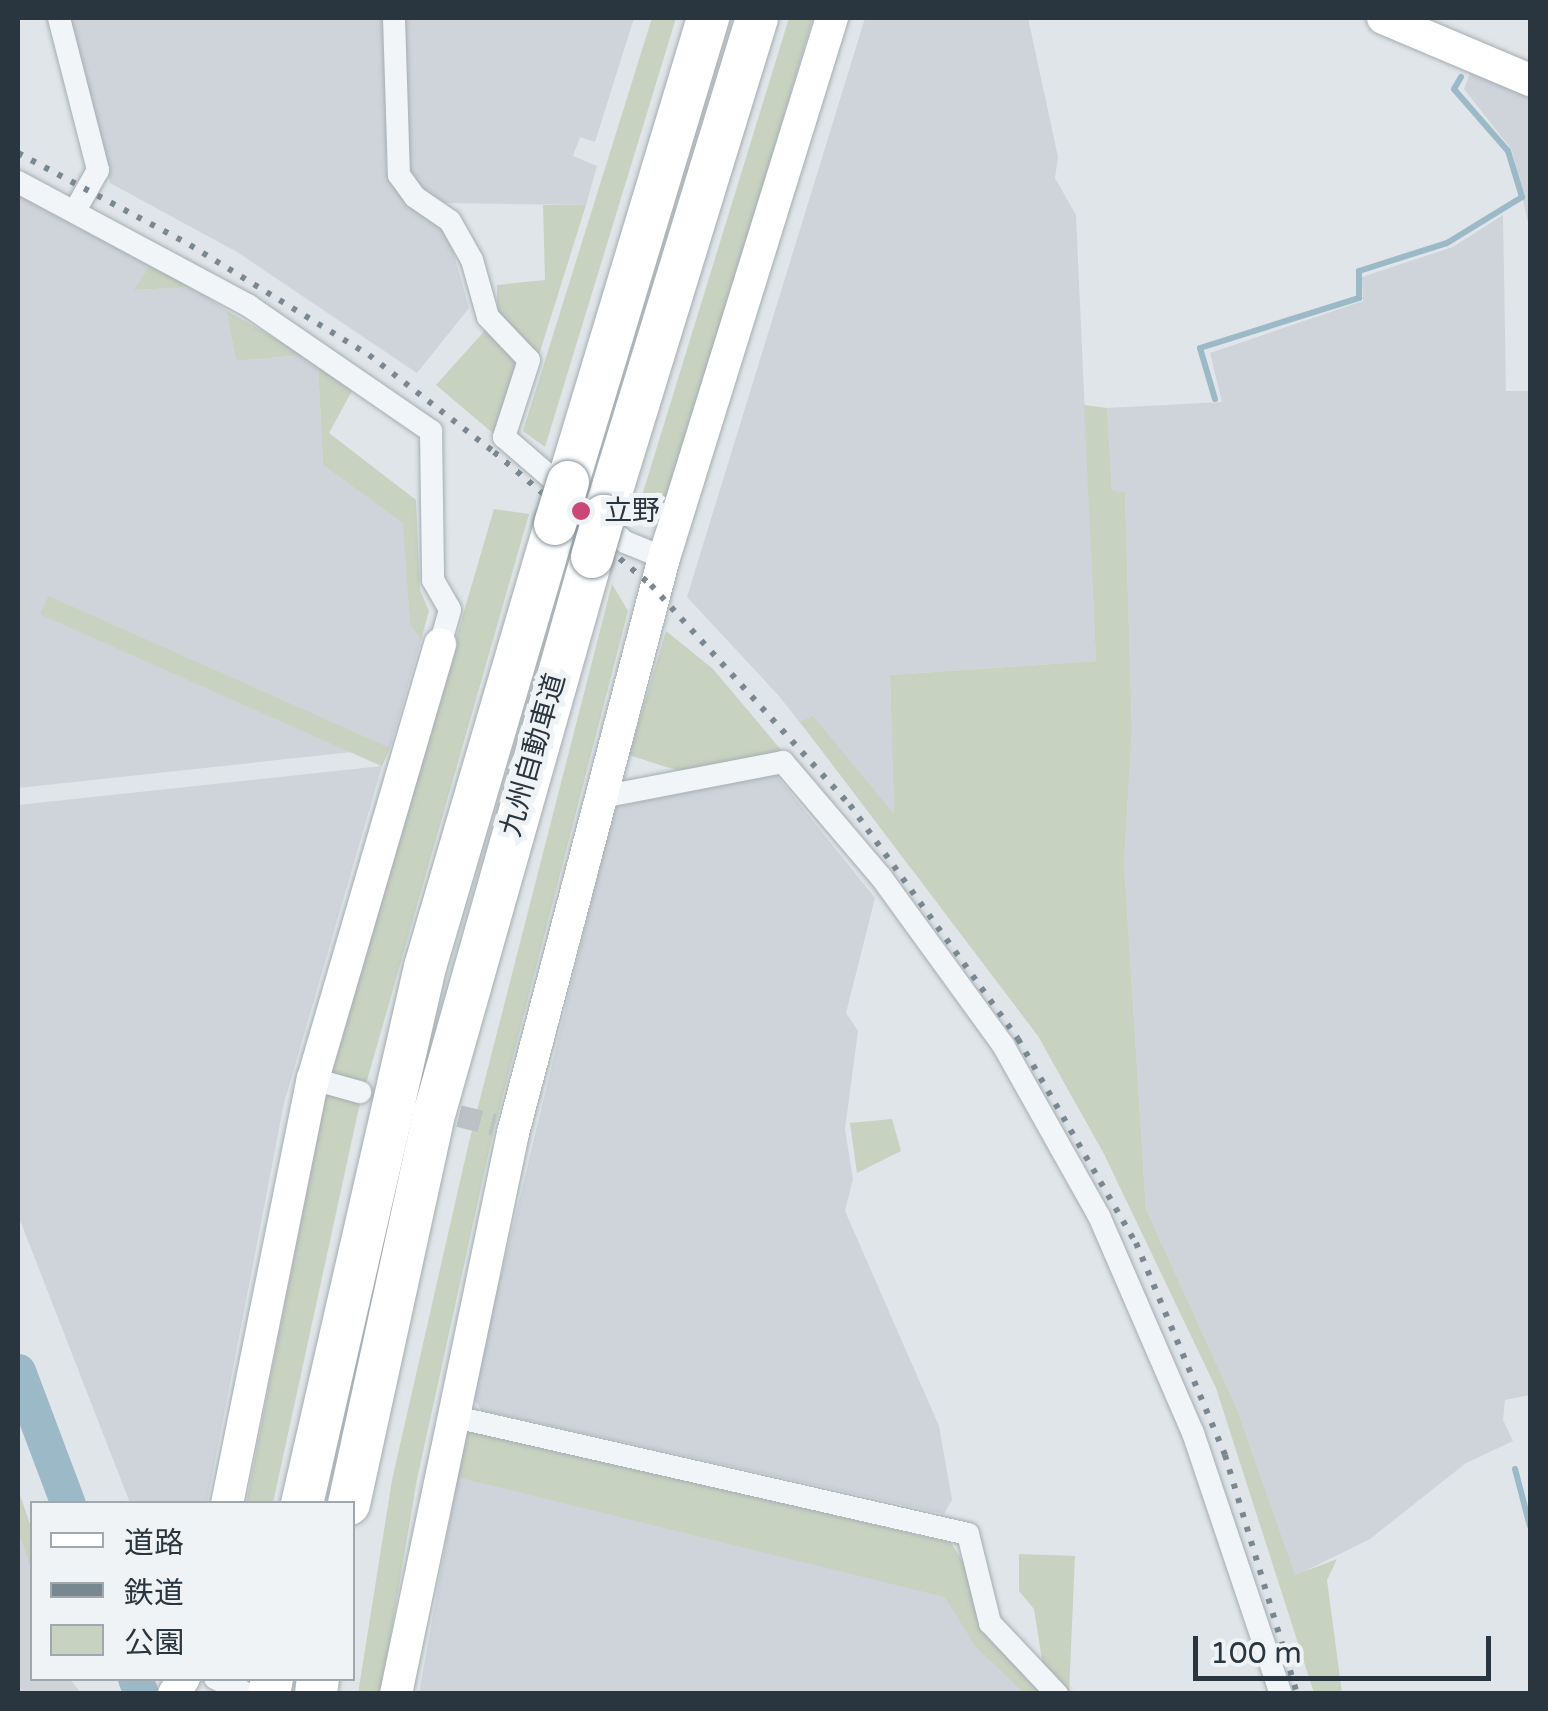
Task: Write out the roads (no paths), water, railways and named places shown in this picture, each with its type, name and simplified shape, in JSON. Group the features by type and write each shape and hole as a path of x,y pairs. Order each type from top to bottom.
{"highway":[{"name":"九州自動車道","path":"303,1501 425,967 708,18"},
{"name":"九州自動車道","path":"349,1501 435,1111 604,516 757,18"}],"street":[{"path":"58,18 98,170 76,209"},
{"path":"394,18 398,175 415,196 450,221 472,260 488,317 529,360 504,438 625,542 664,558"},
{"path":"396,1694 503,1129 601,797 664,558 832,18"},
{"path":"1384,18 1530,80"},
{"path":"18,182 76,209 249,306 431,431 433,580 450,610 313,1079 228,1501"},
{"path":"601,797 783,762 881,878 1002,1045 1099,1216 1193,1433 1281,1694"},
{"path":"313,1079 360,1092"},
{"path":"451,1416 968,1534 990,1623 1058,1694"},
{"path":"230,1681 261,1688"}],"waterway":[{"path":"1215,399 1200,348 1359,298 1359,271 1447,243 1522,197 1508,151 1454,89 1461,77"},
{"path":"18,1371 67,1501"},
{"path":"1515,1469 1530,1526"},
{"path":"136,1681 141,1694"}],"tunnel":[{"path":"427,1108 494,1125"}],"railway":[{"path":"18,153 190,245 369,355 494,452 651,585 850,805 1018,1039 1136,1243 1225,1455 1297,1694"}],"place":[{"name":"立野","path":"581,511"}]}
